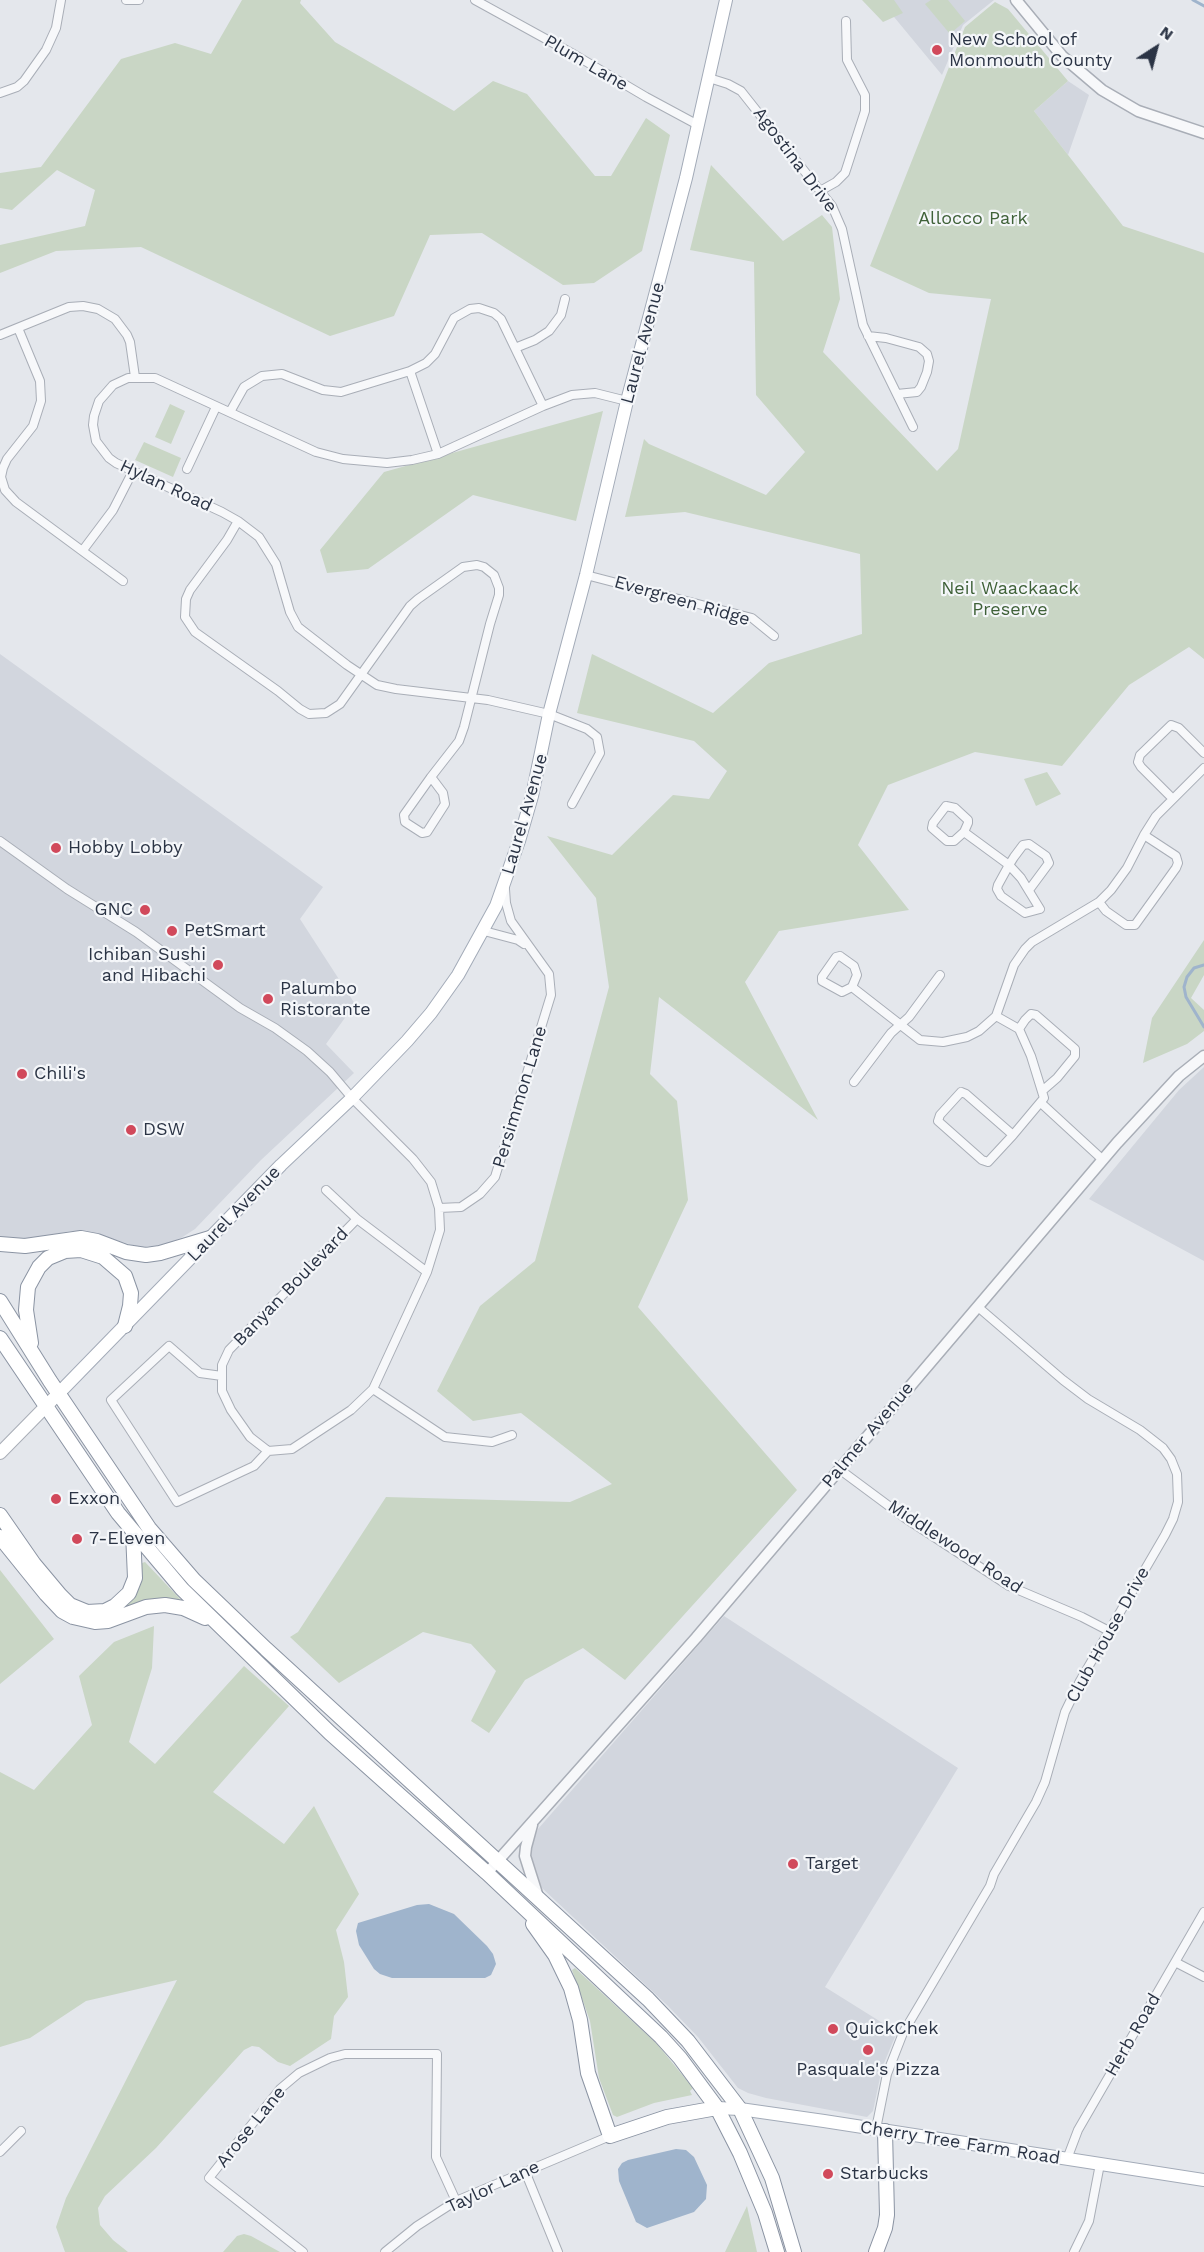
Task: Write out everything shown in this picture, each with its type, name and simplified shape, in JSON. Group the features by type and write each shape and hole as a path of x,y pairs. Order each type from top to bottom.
{"highway":[{"path":"0,1244 26,1246 81,1238 97,1241 126,1252 146,1255 210,1238"},
{"path":"38,1362 28,1336 26,1310 28,1287 39,1267 60,1253 72,1250 92,1252 112,1263 124,1276 131,1293 124,1326"},
{"path":"0,1300 58,1393 149,1528 194,1580 266,1649 648,1999 688,2041 740,2109 772,2178 794,2252"},
{"path":"0,1338 134,1533 176,1582 330,1733 487,1873 661,2037 680,2058 717,2108 753,2182 777,2252"},
{"path":"0,1515 34,1564 60,1595 70,1605 87,1612 105,1611 115,1606 129,1593 135,1578 134,1533"},
{"path":"0,1538 46,1594 62,1611 73,1617 95,1622 108,1621 146,1607 165,1605 195,1612 221,1628"},
{"path":"516,1900 555,1955 571,1988 580,2020 590,2080 610,2136 667,2117 717,2108"},
{"path":"876,2252 887,2215 881,2130"}],"main road":[{"name":"Laurel Avenue","path":"0,1453 281,1165 352,1098 407,1041 431,1013 458,975 484,931 504,886 532,796 549,714 698,125 726,0"},
{"name":"Cherry Tree Farm Road","path":"717,2108 740,2109 1204,2180"}],"street":[{"path":"0,93 17,87 24,81 46,50 56,28 61,0"},
{"path":"126,0 139,0"},
{"name":"Plum Lane","path":"475,0 575,55 646,98 698,125"},
{"path":"1016,0 1062,56 1102,90 1138,111 1204,133"},
{"path":"820,191 836,182 845,173 865,111 865,95 847,60 846,21"},
{"name":"Agostina Drive","path":"709,78 741,91 832,206 840,223 859,313 913,427"},
{"path":"515,348 536,340 549,331 561,315 565,299"},
{"path":"0,335 69,307 83,306 98,309 115,319 127,335 135,377 155,378 316,452 343,459 387,463 438,454 564,397 588,393 627,401"},
{"path":"230,412 244,387 262,376 282,374 323,390 341,392 410,371 426,363 435,354 454,318 470,309 486,309 494,313 506,327 543,406"},
{"path":"18,328 39,381 41,401 33,426 7,459 3,468 2,484 10,497 123,581"},
{"path":"868,336 886,338 919,347 927,354 929,361 927,372 921,387 917,392 897,394"},
{"path":"410,371 438,454"},
{"name":"Hylan Road","path":"135,377 122,380 106,391 95,409 93,425 96,441 105,454 116,464 238,521 259,537 271,554 280,574 290,612 298,627 377,685 472,698 549,714 587,729 597,737 600,753 572,804"},
{"path":"187,469 216,407"},
{"path":"83,550 113,510 133,471"},
{"path":"238,521 186,599 185,617 195,632 309,714 332,710 346,698 410,606 418,599 463,567 477,565 494,574 499,588 459,741 431,777 404,815 405,822 422,833 427,832 445,804 443,793 431,777"},
{"name":"Evergreen Ridge","path":"586,575 752,618 774,636"},
{"path":"1172,798 1141,767 1138,758 1171,725 1179,728 1204,753"},
{"path":"852,987 920,1040 942,1042 967,1037 987,1026 996,1016 1014,965 1025,949 1032,942 1100,902 1122,876 1156,816 1204,768"},
{"path":"951,806 968,820 964,832 951,842 933,831 933,823 943,807 951,806"},
{"path":"964,832 1009,865 1029,890 1040,909 1024,913 998,892 998,885 1009,865 1025,844 1029,844 1048,859 1047,867 1029,890"},
{"path":"1100,902 1106,911 1126,925 1135,925 1176,868 1178,862 1176,856 1144,835"},
{"path":"0,841 67,889 136,933 240,1008 291,1038 330,1072 352,1098 413,1159 430,1182 439,1209 440,1230 427,1272 373,1389 351,1410 292,1449 268,1450 250,1437 231,1410 222,1391 222,1376 200,1373 168,1346 111,1400 177,1502 254,1466 268,1450"},
{"name":"Persimmon Lane","path":"439,1209 461,1207 480,1194 495,1177 551,994 549,974 511,921 504,886"},
{"path":"484,931 518,940 536,954"},
{"path":"836,957 844,958 856,969 857,975 852,987 838,991 822,981 822,977 836,957"},
{"path":"854,1082 891,1033 909,1017 940,975"},
{"path":"1019,1029 1031,1014 1035,1015 1075,1049 1075,1056 1057,1078 1042,1091"},
{"path":"996,1016 1019,1029 1031,1056 1044,1098 1041,1103 1013,1135 988,1162 982,1160 938,1121 940,1115 961,1092 1013,1135"},
{"name":"Palmer Avenue","path":"487,1873 696,1638 1103,1160 1179,1076 1204,1056"},
{"path":"1041,1103 1103,1160"},
{"path":"326,1190 357,1219 427,1272"},
{"name":"Banyan Boulevard","path":"222,1376 222,1365 229,1350 357,1219"},
{"name":"Club House Drive","path":"881,2130 887,2076 900,2041 938,1972 954,1950 990,1886 994,1874 1036,1802 1045,1782 1065,1712 1080,1681 1173,1519 1178,1502 1179,1490 1174,1467 1163,1448 1140,1430 1088,1399 1063,1380 978,1306"},
{"path":"373,1389 445,1437 492,1442 512,1435"},
{"name":"Middlewood Road","path":"839,1469 905,1518 1009,1586 1109,1631"},
{"name":"Palmer Avenue","path":"535,1819 528,1835 525,1856 538,1897"},
{"name":"Herb Road","path":"1067,2159 1078,2130 1204,1912"},
{"path":"1175,1962 1204,1977"},
{"name":"Arose Lane","path":"303,2252 209,2178 286,2083 310,2066 330,2058 345,2054 437,2054 436,2157 456,2201"},
{"path":"0,2152 21,2131"},
{"name":"Taylor Lane","path":"385,2252 417,2226 456,2201 610,2136"},
{"path":"1074,2252 1089,2221 1100,2164"},
{"path":"525,2171 558,2252"}],"shaded area":[{"name":"New School of Monmouth County","path":"880,0 994,0 963,25 942,75"},
{"path":"1068,81 1089,95 1068,155 1034,111"},
{"path":"0,654 323,887 300,919 355,1004 326,1044 354,1073 261,1160 195,1229 165,1245 139,1247 85,1231 71,1231 30,1239 0,1238"},
{"path":"1204,1067 1204,1261 1089,1199 1179,1090"},
{"path":"724,1616 958,1768 825,1987 897,2032 882,2068 873,2111 867,2117 766,2098 738,2088 698,2037 667,2005 542,1888 531,1867 530,1848 538,1829"}],"green space":[{"path":"242,0 301,0 300,3 335,42 454,111 493,81 527,94 595,176 611,176 646,118 670,135 642,251 594,283 563,285 482,233 430,235 394,316 330,336 141,247 56,251 0,273 0,245 85,226 95,190 57,170 12,210 0,208 0,173 41,167 121,59 175,43 211,54"},
{"path":"862,0 894,0 903,13 883,22"},
{"path":"931,0 948,0 965,21 950,34 925,4"},
{"name":"Neil Waackaack Preserve","path":"995,2 1008,9 1068,81 1034,111 1123,226 1204,253 1204,659 1189,647 1129,685 1062,766 975,752 888,785 858,845 909,910 779,931 745,982 818,1120 659,997 650,1074 677,1101 688,1200 638,1307 797,1490 625,1680 583,1648 525,1680 489,1733 471,1721 496,1671 471,1644 423,1632 339,1683 290,1637 298,1632 386,1497 570,1502 612,1484 521,1413 473,1421 437,1391 480,1306 535,1261 609,987 596,898 547,836 612,855 673,795 709,799 727,771 694,741 577,713 592,654 713,713 769,663 862,634 860,554 685,512 625,517 644,439 649,444 766,495 805,452 756,395 754,262 690,250 711,165 783,241 822,215 832,227 840,299 823,352 937,471 958,449 991,299 929,293 870,266 965,27"},
{"path":"170,404 185,411 171,444 155,437"},
{"path":"603,411 576,521 473,495 368,569 327,573 320,550 384,472"},
{"path":"144,442 181,458 173,477 135,460"},
{"path":"1047,772 1061,794 1036,806 1024,779"},
{"path":"1204,940 1204,975 1191,998 1204,1010 1204,1031 1187,1044 1143,1063 1152,1018"},
{"path":"145,1562 183,1603 120,1612 141,1576 142,1563"},
{"path":"0,1570 54,1639 0,1684"},
{"path":"154,1626 152,1668 129,1742 155,1764 244,1666 289,1706 213,1792 284,1844 314,1806 359,1894 336,1930 344,1962 348,1997 334,2016 331,2039 290,2066 278,2062 259,2047 252,2046 244,2050 156,2148 105,2196 98,2208 100,2225 128,2252 65,2252 56,2227 66,2198 177,1980 86,2001 30,2038 0,2047 0,1772 34,1790 92,1725 79,1676 114,1642"},
{"path":"575,1968 657,2044 693,2088 690,2091 692,2095 654,2103 617,2117 613,2115 599,2078 590,2021 572,1970"},
{"path":"747,2206 757,2252 725,2252"},
{"path":"244,2234 280,2252 223,2252 237,2236"}],"water":[{"path":"429,1904 454,1914 487,1946 496,1964 491,1975 485,1978 392,1978 374,1969 359,1945 356,1931 358,1923 417,1905"},
{"path":"676,2149 686,2150 694,2157 707,2185 706,2199 694,2212 647,2228 636,2222 619,2181 618,2169 628,2160"}],"waterway":[{"path":"1193,0 1204,6"},
{"path":"1204,965 1194,968 1187,977 1184,987 1186,997 1204,1027"}],"place":[{"name":"New School of Monmouth County","path":"937,50"},
{"name":"Hobby Lobby","path":"56,848"},
{"name":"GNC","path":"145,910"},
{"name":"PetSmart","path":"172,931"},
{"name":"Ichiban Sushi and Hibachi","path":"218,965"},
{"name":"Palumbo Ristorante","path":"268,999"},
{"name":"Chili's","path":"22,1074"},
{"name":"DSW","path":"131,1130"},
{"name":"Exxon","path":"56,1499"},
{"name":"7-Eleven","path":"77,1539"},
{"name":"Target","path":"793,1864"},
{"name":"QuickChek","path":"833,2029"},
{"name":"Pasquale's Pizza","path":"868,2050"},
{"name":"Starbucks","path":"828,2174"}],"park label":[{"name":"Allocco Park","path":"973,219"}]}
